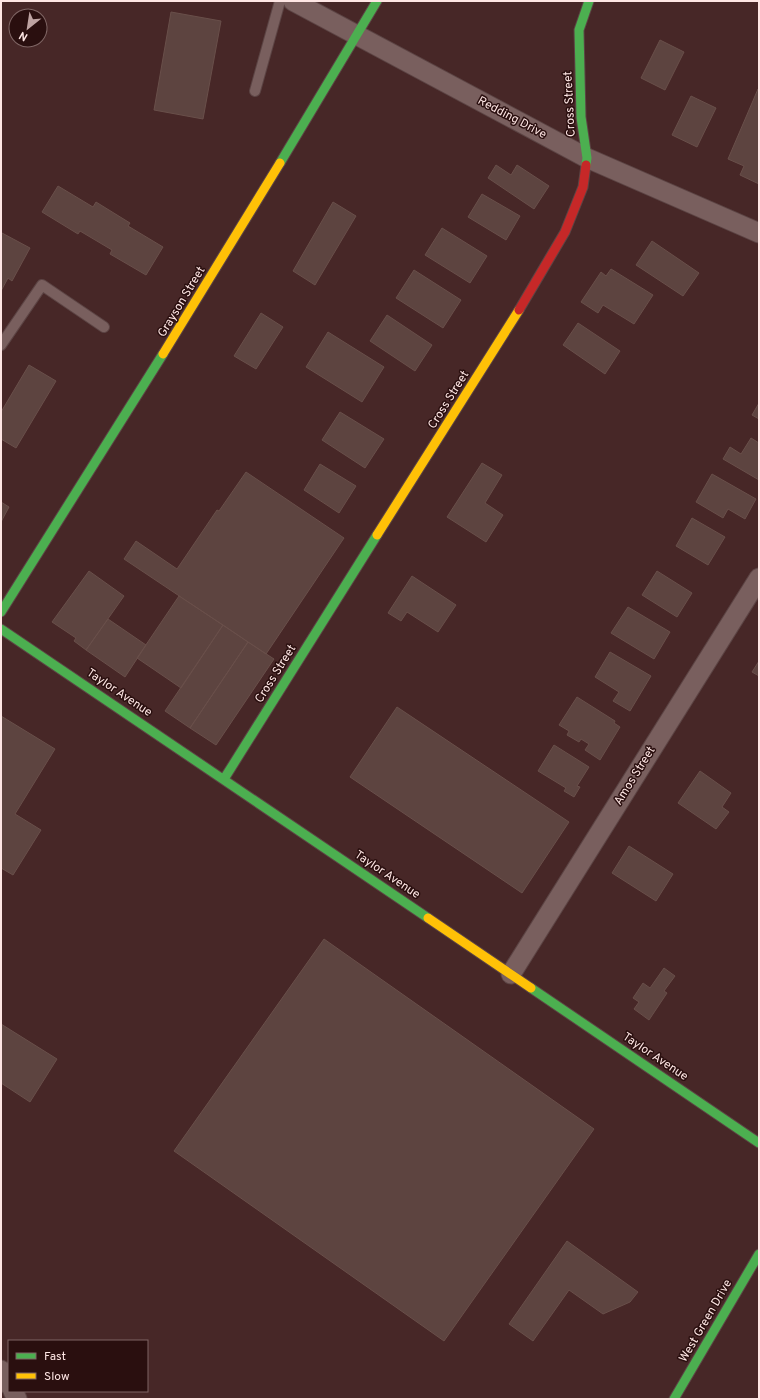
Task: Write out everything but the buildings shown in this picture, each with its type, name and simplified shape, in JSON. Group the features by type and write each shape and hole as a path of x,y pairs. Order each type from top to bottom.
{"street":[{"name":"Redding Drive","path":"293,1 587,158 759,233"},
{"name":"Grayson Street","path":"1,612 176,334 358,36 377,1"},
{"name":"Cross Street","path":"224,778 528,296 564,232 583,187 587,158 581,117 580,30 589,1"},
{"name":"Amos Street","path":"511,974 759,578"},
{"name":"Taylor Avenue","path":"1,629 224,778 759,1143"},
{"name":"West Green Drive","path":"674,1399 759,1254"},
{"path":"1,1370 8,1383"}],"lane":[{"path":"255,91 280,1"},
{"path":"1,345 42,285 104,327"}],"traffic: fast":[{"path":"280,163 377,1"},
{"path":"586,165 587,158 581,117 579,30 589,1"},
{"path":"1,612 163,354"},
{"path":"224,779 377,535"},
{"path":"1,629 428,918"},
{"path":"531,988 759,1143"},
{"path":"674,1399 759,1254"}],"traffic: slow":[{"path":"163,354 280,163"},
{"path":"377,535 519,310"},
{"path":"428,918 531,988"}],"traffic: jam":[{"path":"519,310 565,232 583,187 586,165"}]}
